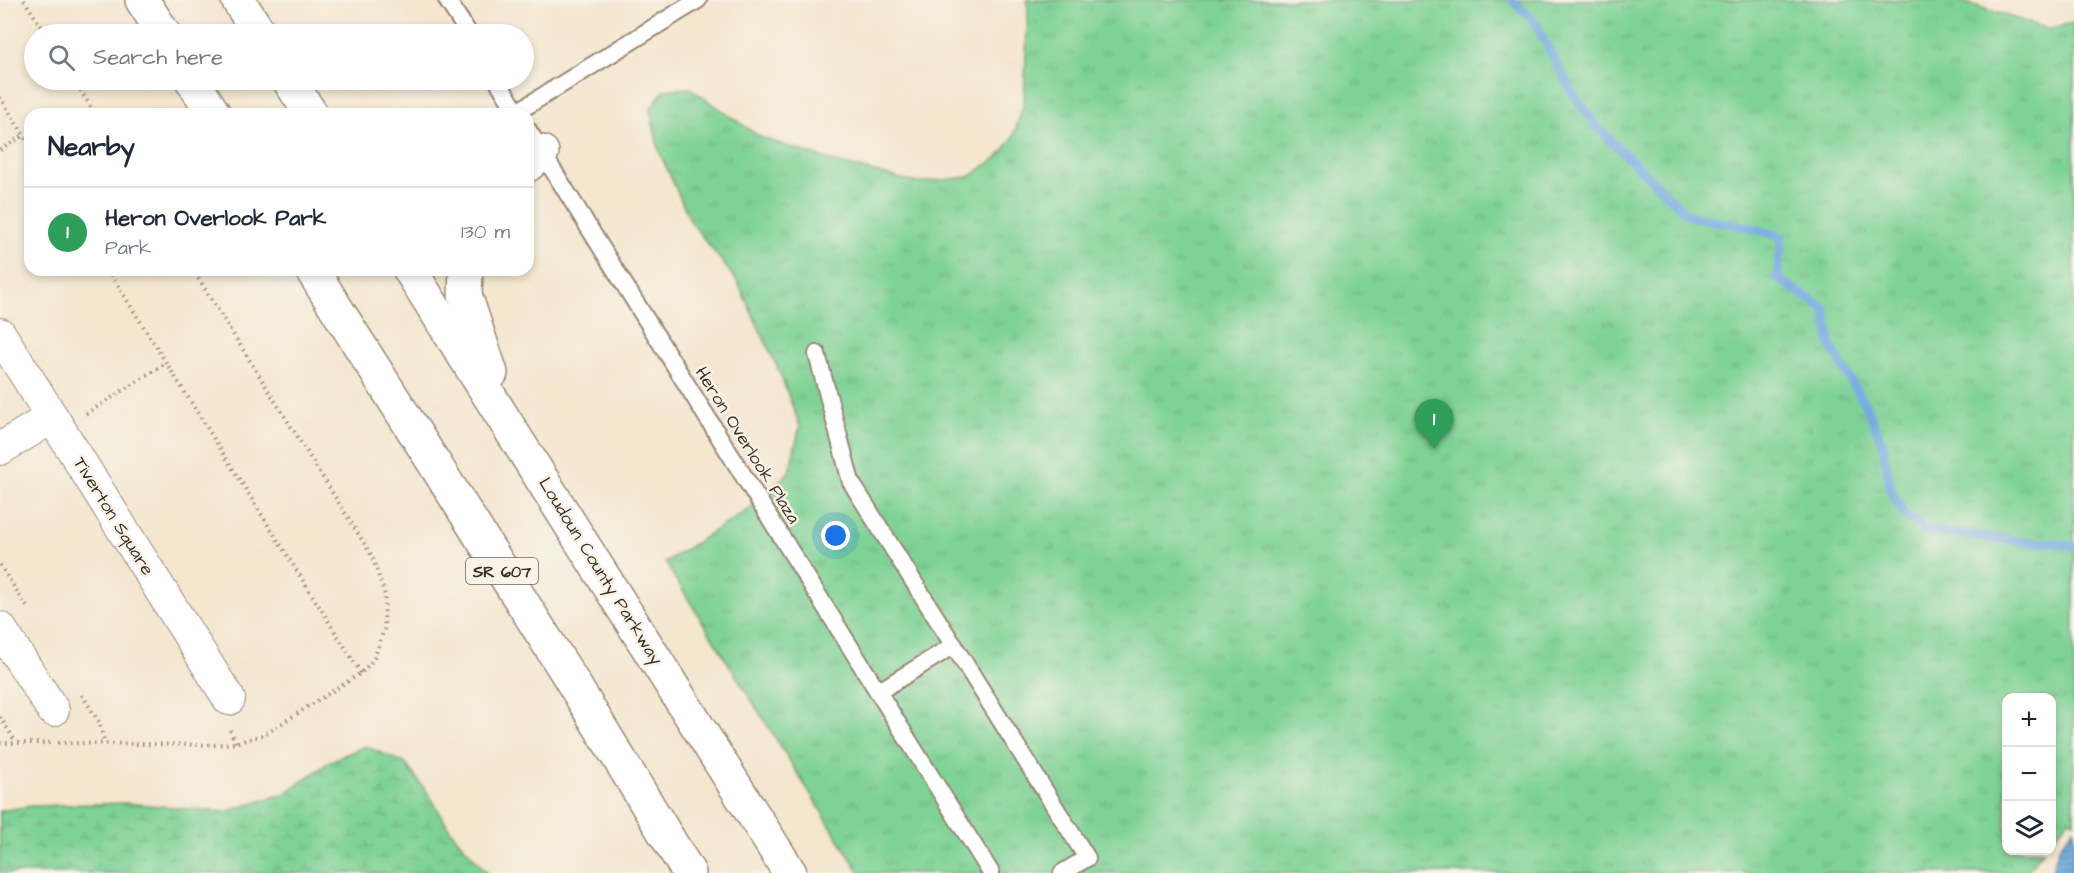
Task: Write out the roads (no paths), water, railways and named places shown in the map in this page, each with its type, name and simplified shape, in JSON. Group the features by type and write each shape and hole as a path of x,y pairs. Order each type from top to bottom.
{"main road":[{"path":"142,0 158,24"},
{"path":"238,0 254,24"},
{"path":"198,90 210,108"},
{"path":"295,90 307,108"},
{"name":"SR 607","path":"316,276 567,673 689,873"},
{"name":"Loudoun County Parkway","path":"414,276 790,873"},
{"path":"465,276 465,295 508,423"}],"street":[{"name":"Tiverton Square","path":"0,334 229,699"},
{"path":"0,449 56,423"},
{"path":"0,628 53,710"}],"lane":[{"path":"447,0 463,24"},
{"path":"526,108 698,0"},
{"path":"503,90 515,108"},
{"name":"Heron Overlook Plaza","path":"534,151 991,873"},
{"path":"817,354 851,482 1087,858 1062,873"},
{"path":"878,692 954,645"}],"water":[{"path":"2074,828 2074,873 2051,873 2059,847"}],"waterway":[{"path":"1512,0 1534,21 1573,94 1598,128 1689,216 1749,227 1782,237 1777,278 1825,309 1831,347 1867,408 1883,444 1891,491 1904,514 1926,530 2024,542 2058,543 2074,547"}],"place":[{"name":"Heron Overlook Park","path":"1434,449"}]}
